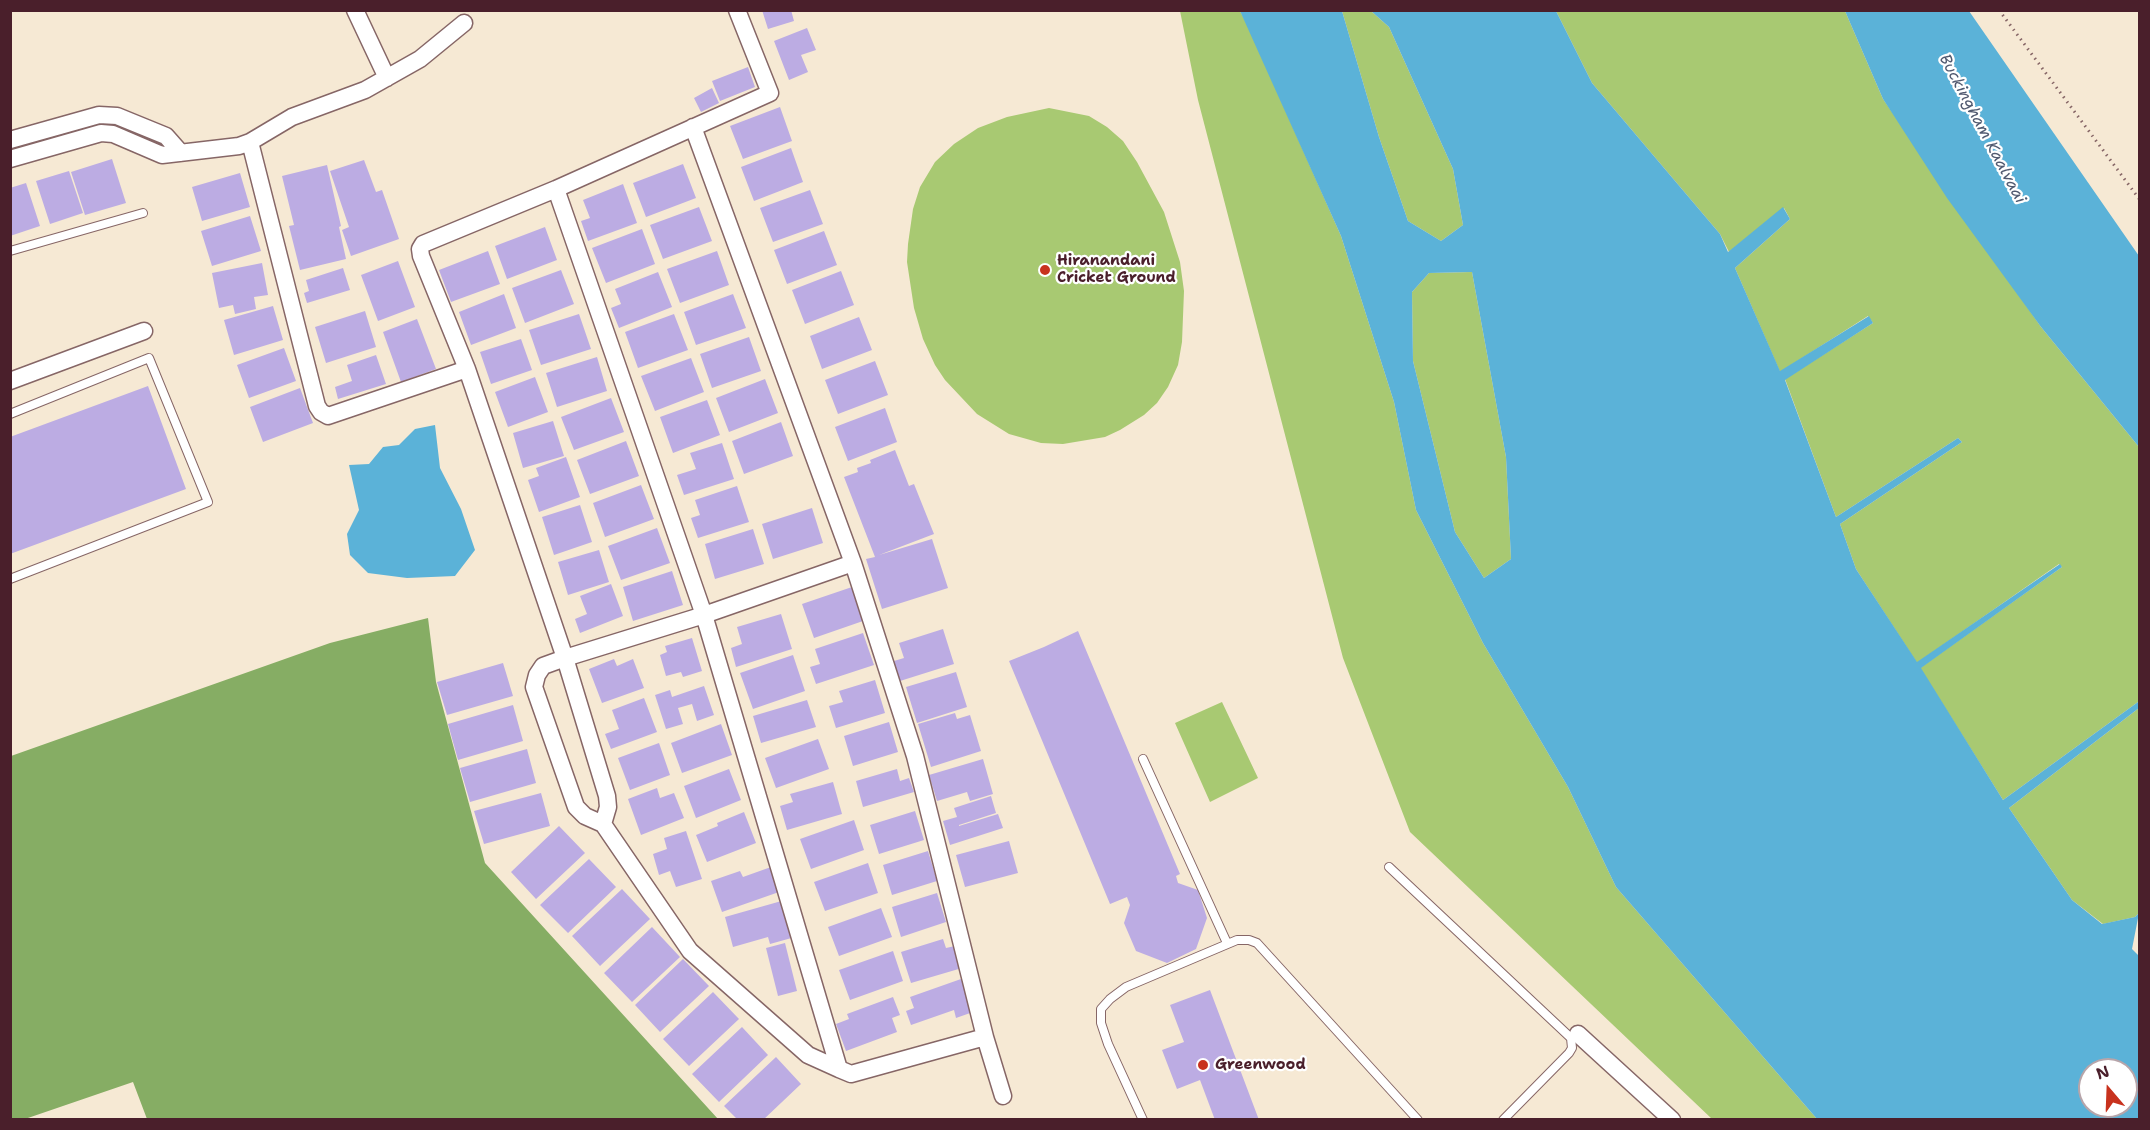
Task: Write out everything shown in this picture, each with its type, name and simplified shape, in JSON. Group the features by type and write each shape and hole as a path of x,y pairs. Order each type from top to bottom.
{"street":[{"path":"355,10 387,78"},
{"path":"603,824 608,807 607,796 565,658 467,369 420,249 423,244 556,189 770,93 737,10"},
{"path":"10,159 101,133 113,134 162,155 230,147 250,142 292,117 365,90 387,78 420,59 464,23"},
{"path":"10,140 99,115 117,116 166,136 181,153"},
{"path":"693,127 853,563 915,756 985,1037 1003,1096"},
{"path":"250,142 317,406 321,412 328,416 467,369"},
{"path":"556,189 704,615 839,1069"},
{"path":"10,381 144,331"},
{"path":"853,563 704,615 543,666 537,675 534,687 576,807 585,816 603,824 690,951 808,1055 851,1074 985,1037"},
{"path":"1578,1034 1672,1119"}],"lane":[{"path":"10,251 143,213"},
{"path":"10,414 149,358 208,502 10,579"},
{"path":"1143,759 1227,943"},
{"path":"1389,867 1571,1038 1572,1048 1569,1053 1503,1119"},
{"path":"1143,1119 1108,1044 1101,1023 1101,1009 1126,987 1237,940 1249,940 1257,944 1418,1119"}],"path":[{"path":"1999,10 2139,200"}],"green space":[{"path":"1180,11 1240,11 1248,26 1341,236 1394,402 1416,510 1483,643 1568,787 1616,887 1817,1119 1712,1119 1410,832 1343,658 1198,100"},
{"path":"1342,11 1371,11 1389,27 1453,169 1463,225 1441,241 1408,221 1379,137"},
{"path":"1556,11 1845,11 1883,99 2041,327 2139,447 2139,704 2138,702 2003,800 1920,668 2062,567 2059,564 1917,663 1856,569 1840,524 1962,442 1958,438 1836,517 1785,379 1873,323 1868,316 1780,372 1735,268 1790,219 1784,208 1729,252 1720,234 1592,83"},
{"name":"Hiranandani Cricket Ground","path":"1049,108 1089,116 1107,127 1123,141 1164,212 1180,262 1184,291 1182,342 1178,365 1168,387 1157,403 1144,415 1105,437 1063,444 1041,443 1009,434 977,414 945,380 923,339 914,308 907,262 913,209 920,187 935,162 954,144 978,128 1007,117"},
{"path":"1472,272 1506,457 1511,559 1484,578 1455,532 1413,361 1412,292 1429,273"},
{"path":"428,618 436,682 485,863 718,1119 147,1119 133,1082 25,1119 11,1119 11,756 330,643"},
{"path":"1222,702 1258,778 1210,802 1175,723"},
{"path":"2139,708 2139,913 2135,917 2103,924 2072,900 2009,808"}],"water":[{"path":"1240,11 1342,11 1379,137 1408,221 1441,241 1463,225 1453,169 1389,27 1371,11 1556,11 1592,83 1720,234 1728,252 1783,207 1790,219 1735,268 1780,371 1869,316 1873,323 1785,380 1836,517 1958,438 1962,442 1840,524 1856,569 1917,662 2060,564 2062,567 1921,668 2003,800 2138,702 2139,708 2009,808 2072,900 2102,924 2135,917 2139,913 2132,949 2140,957 2139,1119 1817,1119 1616,887 1568,787 1483,643 1416,510 1394,402 1341,236","holes":["1472,272 1506,457 1511,559 1484,578 1455,532 1413,361 1412,292 1429,273"]},
{"name":"Buckingham Kaalvaai","path":"1845,11 1969,11 2139,256 2139,447 2041,327 1947,198 1883,99"},
{"path":"435,425 440,468 461,509 475,550 455,576 407,578 368,573 350,555 347,534 359,510 349,465 369,464 383,447 399,445 415,429"}],"building":[{"path":"762,10 791,10 794,21 768,29"},
{"path":"807,28 816,50 801,55 808,72 789,80 774,41"},
{"path":"748,67 755,87 720,101 712,81"},
{"path":"712,88 719,103 701,112 694,98"},
{"path":"780,107 792,141 743,159 730,126"},
{"path":"791,148 803,182 754,201 741,167"},
{"path":"112,159 126,203 85,215 71,172"},
{"path":"364,160 376,192 382,190 399,239 351,256 342,230 349,227 330,171"},
{"path":"683,164 696,198 646,217 633,183"},
{"path":"327,165 346,259 300,270 289,226 294,225 282,176"},
{"path":"69,171 83,213 50,224 36,181"},
{"path":"240,173 250,207 202,221 192,187"},
{"path":"26,183 40,226 10,236 10,188"},
{"path":"623,184 637,223 588,241 581,221 590,218 583,200"},
{"path":"810,190 823,224 773,242 760,208"},
{"path":"699,207 712,241 663,259 650,225"},
{"path":"250,216 261,251 212,266 201,231"},
{"path":"545,227 557,260 507,279 495,246"},
{"path":"642,229 655,264 606,283 592,248"},
{"path":"824,231 837,265 787,284 774,250"},
{"path":"488,251 500,284 451,302 439,270"},
{"path":"717,251 729,285 680,303 667,269"},
{"path":"398,261 415,307 378,321 361,275"},
{"path":"262,263 268,295 254,297 256,309 235,314 233,305 219,308 212,273"},
{"path":"343,268 350,290 307,303 304,293 309,291 306,280"},
{"path":"561,270 574,304 525,323 512,288"},
{"path":"841,271 854,305 805,324 792,290"},
{"path":"658,272 672,307 619,328 611,308 621,304 615,289"},
{"path":"504,294 516,328 471,345 459,312"},
{"path":"733,294 746,328 696,345 684,312"},
{"path":"273,306 283,340 234,355 224,320"},
{"path":"365,311 376,347 326,363 315,327"},
{"path":"579,314 591,349 541,365 529,330"},
{"path":"674,314 688,350 638,368 625,332"},
{"path":"859,317 872,350 822,369 810,336"},
{"path":"417,319 436,369 401,382 383,332"},
{"path":"749,337 761,371 712,388 700,354"},
{"path":"521,339 532,370 491,384 480,352"},
{"path":"284,348 296,381 249,398 237,365"},
{"path":"376,355 386,384 338,399 335,387 352,381 347,365"},
{"path":"597,357 607,391 557,407 546,373"},
{"path":"691,358 704,392 655,411 641,376"},
{"path":"875,361 888,395 838,414 825,380"},
{"path":"535,377 548,412 508,427 495,392"},
{"path":"765,379 778,413 729,432 716,398"},
{"path":"148,386 186,489 10,554 10,437"},
{"path":"300,388 313,423 263,442 250,407"},
{"path":"611,398 624,432 574,450 561,417"},
{"path":"707,400 720,435 673,453 660,417"},
{"path":"885,408 897,442 848,461 835,427"},
{"path":"553,421 564,456 523,468 513,433"},
{"path":"781,422 793,456 744,474 732,441"},
{"path":"626,441 639,476 590,494 577,460"},
{"path":"722,443 734,479 684,495 677,475 696,469 690,453"},
{"path":"895,450 909,486 914,484 934,534 879,555 932,539 948,588 882,609 866,559 875,557 844,477 858,472 857,468 871,463 870,460"},
{"path":"566,457 580,497 539,512 528,480 539,476 536,468"},
{"path":"641,485 654,519 605,537 593,503"},
{"path":"737,486 749,522 698,538 691,518 700,515 695,500"},
{"path":"580,505 592,542 554,555 542,517"},
{"path":"812,508 823,543 773,559 762,524"},
{"path":"657,528 670,563 621,580 608,546"},
{"path":"753,529 764,564 715,579 705,544"},
{"path":"599,550 609,582 568,595 558,562"},
{"path":"672,571 683,605 633,621 623,587"},
{"path":"611,584 623,616 580,633 575,619 587,614 580,596"},
{"path":"852,587 863,621 814,638 802,604"},
{"path":"781,614 792,649 736,667 731,648 742,644 737,627"},
{"path":"943,629 954,664 900,681 894,661 904,658 899,643"},
{"path":"1078,631 1180,874 1176,876 1178,883 1198,890 1207,918 1196,949 1167,963 1136,951 1124,923 1130,905 1127,897 1110,904 1009,661"},
{"path":"863,633 874,665 816,684 810,667 820,664 815,649"},
{"path":"692,638 702,671 683,677 681,672 666,676 660,655 667,652 665,646"},
{"path":"793,655 805,691 753,709 740,673"},
{"path":"614,659 617,666 633,659 644,688 602,703 589,669"},
{"path":"503,663 513,696 447,715 437,682"},
{"path":"956,672 967,707 917,723 906,687"},
{"path":"875,680 885,713 836,728 829,706 843,702 839,691"},
{"path":"704,686 714,715 697,721 692,704 678,708 683,724 666,729 655,695 670,690 672,697"},
{"path":"644,698 657,732 611,749 605,734 619,729 612,710"},
{"path":"807,700 816,727 761,743 753,716"},
{"path":"513,705 523,741 458,760 448,724"},
{"path":"955,713 957,719 970,715 981,751 931,767 918,724"},
{"path":"889,722 898,752 853,766 844,736"},
{"path":"721,724 732,755 682,773 671,743"},
{"path":"818,739 829,769 776,788 765,758"},
{"path":"659,743 670,775 630,790 618,758"},
{"path":"527,749 536,783 470,802 460,768"},
{"path":"983,759 993,794 970,801 967,792 937,801 929,775"},
{"path":"729,769 741,800 696,818 684,786"},
{"path":"897,769 900,781 909,778 914,792 863,807 856,781"},
{"path":"833,782 842,814 787,830 780,806 793,802 790,794"},
{"path":"657,788 660,798 674,793 684,818 641,835 628,799"},
{"path":"541,793 550,826 484,844 474,811"},
{"path":"991,796 996,813 959,826 998,814 1003,828 950,845 943,821 957,817 954,808"},
{"path":"915,811 924,840 879,854 870,825"},
{"path":"744,812 756,843 707,862 696,835"},
{"path":"854,820 864,850 811,869 800,839"},
{"path":"559,826 585,853 536,899 511,872"},
{"path":"686,831 702,879 676,887 670,871 659,875 653,854 667,849 664,838"},
{"path":"1009,841 1018,873 965,887 956,855"},
{"path":"928,851 937,881 892,895 883,865"},
{"path":"589,859 616,887 568,933 540,905"},
{"path":"868,863 878,893 825,911 814,882"},
{"path":"771,867 779,892 722,912 711,881 740,871 743,877"},
{"path":"622,889 650,919 600,966 572,936"},
{"path":"937,893 946,922 901,937 892,907"},
{"path":"785,900 795,937 770,944 768,937 733,947 725,917"},
{"path":"881,908 892,937 839,956 828,927"},
{"path":"652,927 680,957 632,1002 604,973"},
{"path":"943,939 946,948 955,946 962,968 911,983 901,952"},
{"path":"785,943 797,991 778,996 766,948"},
{"path":"893,951 903,981 850,1000 839,970"},
{"path":"683,959 709,986 660,1032 635,1005"},
{"path":"961,979 973,1012 956,1018 954,1010 911,1025 906,1011 914,1008 910,997"},
{"name":"Greenwood","path":"1210,990 1259,1120 1215,1120 1200,1080 1177,1089 1162,1050 1184,1042 1170,1005"},
{"path":"713,992 739,1019 689,1066 663,1039"},
{"path":"893,997 900,1015 892,1018 897,1032 846,1051 836,1024 849,1019 847,1014"},
{"path":"742,1027 768,1055 719,1102 692,1074"},
{"path":"776,1057 801,1084 763,1120 738,1120 724,1106"}],"place":[{"name":"Hiranandani Cricket Ground","path":"1045,270"},
{"name":"Greenwood","path":"1203,1065"}]}
